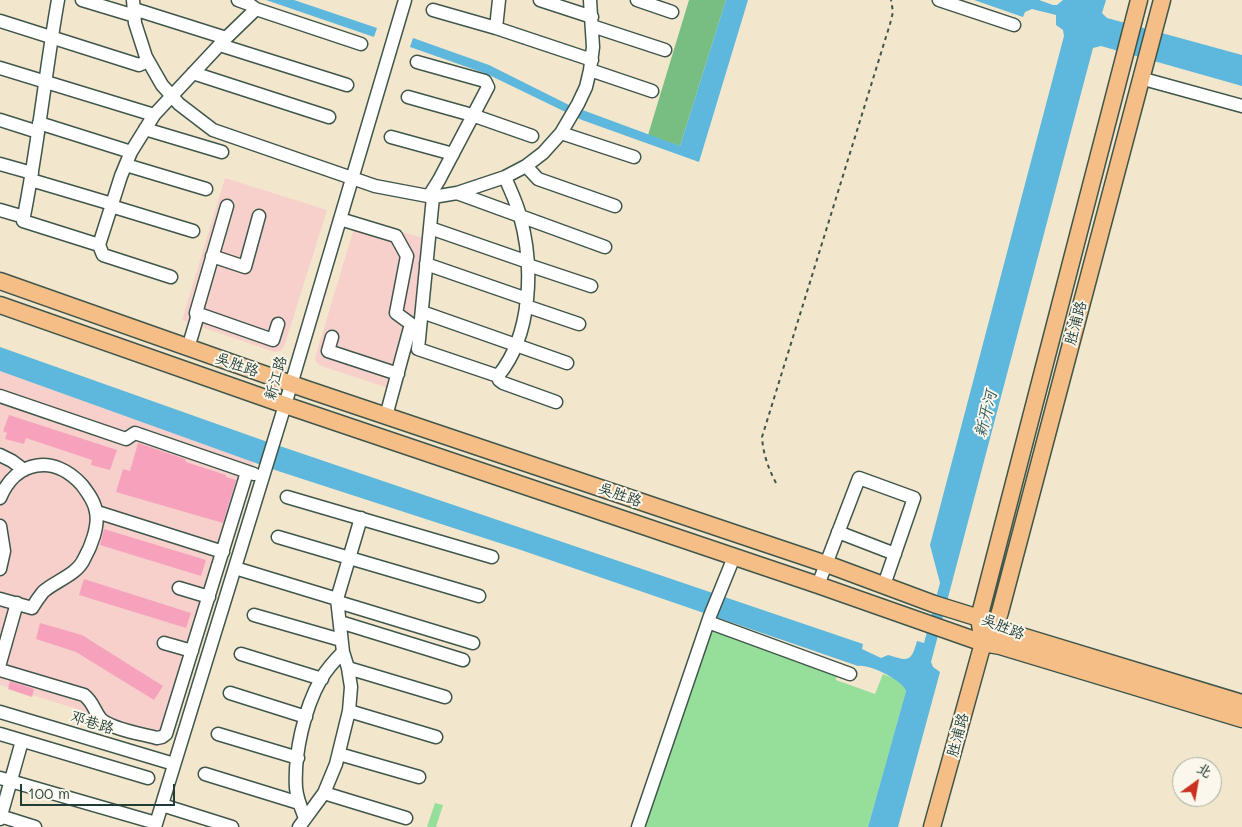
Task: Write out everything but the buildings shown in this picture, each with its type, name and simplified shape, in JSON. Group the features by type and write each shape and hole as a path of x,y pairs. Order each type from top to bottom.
{"main road":[{"name":"胜浦路","path":"983,643 979,618 1139,0"},
{"name":"胜浦路","path":"932,827 983,643 995,628 1005,593 1162,0"},
{"name":"吴胜路","path":"0,281 322,395 827,564 884,586 979,618 995,628 1242,703"},
{"name":"吴胜路","path":"0,305 285,405 818,585 983,643 1000,646 1242,719"},
{"path":"250,392 256,372"},
{"path":"316,415 322,395"}],"street":[{"path":"58,0 23,221 99,245"},
{"path":"82,0 134,8 223,42 347,85"},
{"path":"238,0 256,9 361,44"},
{"name":"新江路","path":"156,825 285,405 405,0"},
{"path":"496,28 499,0"},
{"path":"540,0 665,50"},
{"path":"134,8 148,61 162,84 179,104 213,130 375,186 431,196 457,193 505,177 544,154 571,118 586,87 591,65 592,21 590,0"},
{"path":"637,0 672,12"},
{"path":"939,0 1014,25"},
{"path":"171,277 103,255 99,245 111,205 132,152 154,115 256,9"},
{"path":"433,10 496,28 652,91"},
{"path":"0,21 139,66 148,61"},
{"path":"417,62 485,81 488,87 431,196 430,228 418,349 498,376 503,383 556,402"},
{"path":"0,68 154,115"},
{"path":"193,73 329,117"},
{"path":"1140,78 1242,106"},
{"path":"408,97 472,115 532,136"},
{"path":"0,120 132,152"},
{"path":"145,129 222,152"},
{"path":"561,133 634,157"},
{"path":"391,137 453,154"},
{"path":"0,164 111,205 193,231"},
{"path":"126,165 206,189"},
{"path":"526,166 538,179 615,206"},
{"path":"498,376 506,366 516,346 523,322 528,263 520,217 505,177"},
{"path":"457,193 606,246"},
{"path":"186,347 197,318 196,313 227,206"},
{"path":"0,210 24,217"},
{"path":"212,256 245,267 258,216"},
{"path":"340,219 396,236 407,256 396,313 411,324 386,416"},
{"path":"430,228 591,286"},
{"path":"426,264 579,324"},
{"path":"422,312 567,363"},
{"path":"196,313 273,340 278,324"},
{"path":"332,337 328,351 398,374"},
{"path":"0,396 126,439 135,433 247,472 264,473"},
{"path":"0,455 24,470"},
{"path":"0,498 13,477 36,465 44,466 60,469 68,473 87,491 94,502 96,512 96,523 91,543 78,568 42,593 32,608 0,598"},
{"path":"0,670 84,696 90,700 100,719 108,725 157,738 166,734 247,472"},
{"path":"818,585 859,478 914,498 884,586"},
{"path":"287,497 492,556"},
{"path":"96,512 223,552"},
{"path":"302,822 324,793 339,754 349,712 351,687 342,646 338,601 361,518"},
{"path":"0,526 4,551 0,569"},
{"path":"838,532 895,554"},
{"path":"278,537 479,596"},
{"path":"638,827 709,619 734,557"},
{"path":"235,568 473,643"},
{"path":"180,588 209,597"},
{"path":"0,663 17,603"},
{"path":"254,615 342,646"},
{"path":"709,619 850,674"},
{"path":"340,622 463,660"},
{"path":"164,643 192,651"},
{"path":"302,822 296,788 298,758 306,717 322,679 342,646"},
{"path":"241,654 322,679"},
{"path":"348,668 445,697"},
{"path":"230,694 306,717"},
{"name":"邓巷路","path":"0,712 174,764"},
{"path":"349,712 436,737"},
{"path":"0,734 148,778"},
{"path":"218,734 298,758"},
{"path":"22,741 6,780 0,817 35,827"},
{"path":"339,754 418,777"},
{"path":"205,774 299,802"},
{"path":"6,780 156,825"},
{"path":"324,793 406,818"},
{"path":"162,805 232,827"}],"path":[{"path":"776,482 770,471 763,449 762,437 890,24 893,12 891,0"}],"shaded area":[{"path":"225,178 327,210 284,347 280,351 274,352 182,320"},
{"path":"357,219 423,238 409,359 401,392 321,366 316,362 315,358"},
{"path":"0,371 254,462 170,738 165,744 157,747 97,729 80,710 0,685"}],"green space":[{"path":"689,0 726,0 680,146 648,135"},
{"path":"711,628 837,675 836,680 875,694 883,674 902,684 906,691 868,827 644,827"},
{"path":"435,803 443,805 436,827 427,827"}],"water":[{"path":"266,0 294,0 377,28 374,37"},
{"path":"726,0 748,0 699,162 582,120 487,74 410,47 413,38 489,65 569,105 680,146"},
{"name":"新开河","path":"974,0 1039,0 1057,5 1063,0 1106,0 1102,13 1107,18 1242,55 1242,86 1101,46 1093,48 931,662 933,667 940,672 898,827 868,827 906,691 899,682 885,674 518,549 278,471 0,371 0,347 262,440 863,644 862,649 881,658 888,655 904,659 908,658 913,653 917,641 924,643 940,583 930,545 1064,36 1063,30 1056,25 1056,15 1032,9 1025,12 1023,17"}]}
